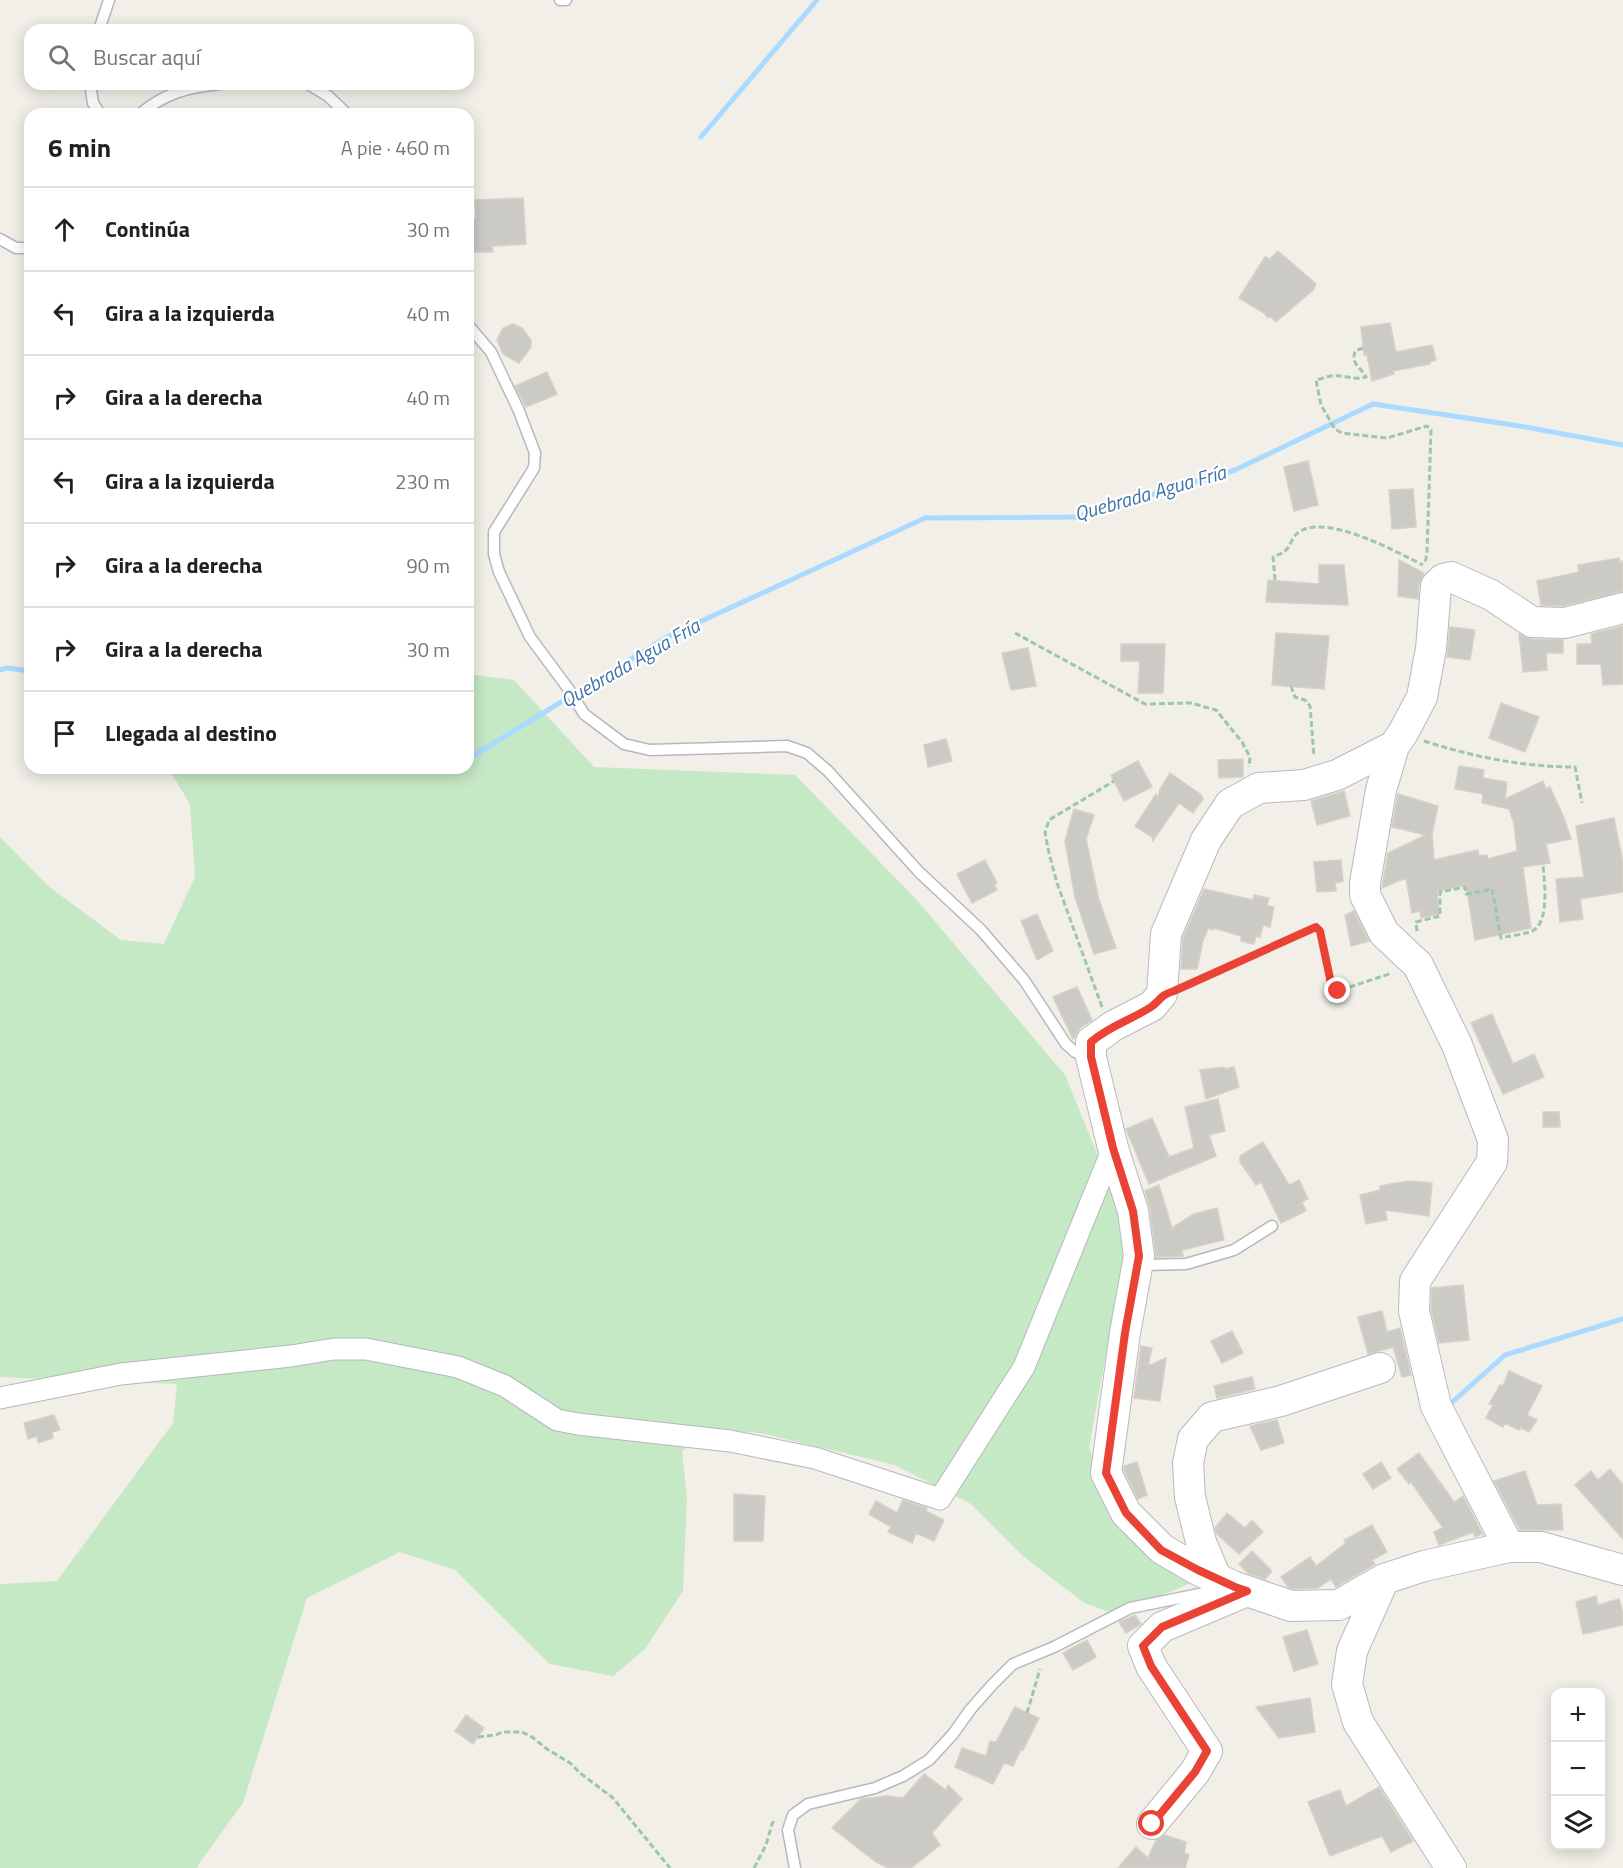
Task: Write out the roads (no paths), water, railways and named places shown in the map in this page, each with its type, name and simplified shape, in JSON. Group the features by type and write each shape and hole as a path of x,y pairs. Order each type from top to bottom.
{"street":[{"path":"1509,1547 1436,1406 1414,1311 1415,1281 1492,1162 1493,1140 1457,1045 1418,965 1384,933 1365,895 1368,863 1381,790 1398,740 1422,697 1431,649 1436,586 1443,579 1451,577 1491,595 1532,622 1565,622 1623,608"},
{"path":"1398,740 1337,775 1312,783 1259,788 1230,804 1206,840 1166,934 1162,994 1152,1006 1113,1026 1091,1042 1091,1057 1113,1148 1133,1211 1139,1256 1125,1333 1106,1473 1126,1513 1161,1550 1233,1585 1291,1606 1339,1605 1384,1579 1424,1566 1509,1547 1541,1547 1623,1570"},
{"path":"0,1398 121,1374 291,1356 334,1349 366,1349 458,1367 505,1386 538,1410 557,1420 730,1441 814,1458 940,1499 1024,1367 1113,1148"},
{"path":"1233,1585 1201,1542 1190,1497 1188,1462 1193,1439 1212,1417 1281,1401 1380,1368"},
{"path":"1384,1579 1352,1652 1347,1684 1358,1722 1451,1868"},
{"path":"1152,1824 1195,1772 1207,1751 1151,1666 1143,1646 1162,1627 1233,1585"}],"lane":[{"path":"101,24 109,0"},
{"path":"560,0 566,0"},
{"path":"91,90 96,108"},
{"path":"148,108 164,96 185,90"},
{"path":"318,90 341,108"},
{"path":"0,239 16,248 24,248"},
{"path":"474,332 491,352 536,453 534,468 494,532 494,554 499,572 530,637 584,714 624,744 650,750 787,746 807,753 828,771 920,872 981,930 1024,980 1066,1044 1075,1052 1091,1057"},
{"path":"1137,1266 1186,1264 1234,1250 1272,1226"},
{"path":"795,1868 788,1830 793,1815 808,1804 875,1788 903,1776 929,1760 953,1734 992,1684 1013,1664 1045,1651 1130,1608 1233,1585"}],"waterway":[{"path":"701,137 817,0"},
{"name":"Quebrada Agua Fría","path":"474,755 669,636 925,518 1077,517 1235,470 1373,404 1520,426 1623,445"},
{"name":"Quebrada Agua Fría","path":"0,670 7,668 24,670"},
{"path":"1448,1406 1505,1355 1623,1319"}]}
